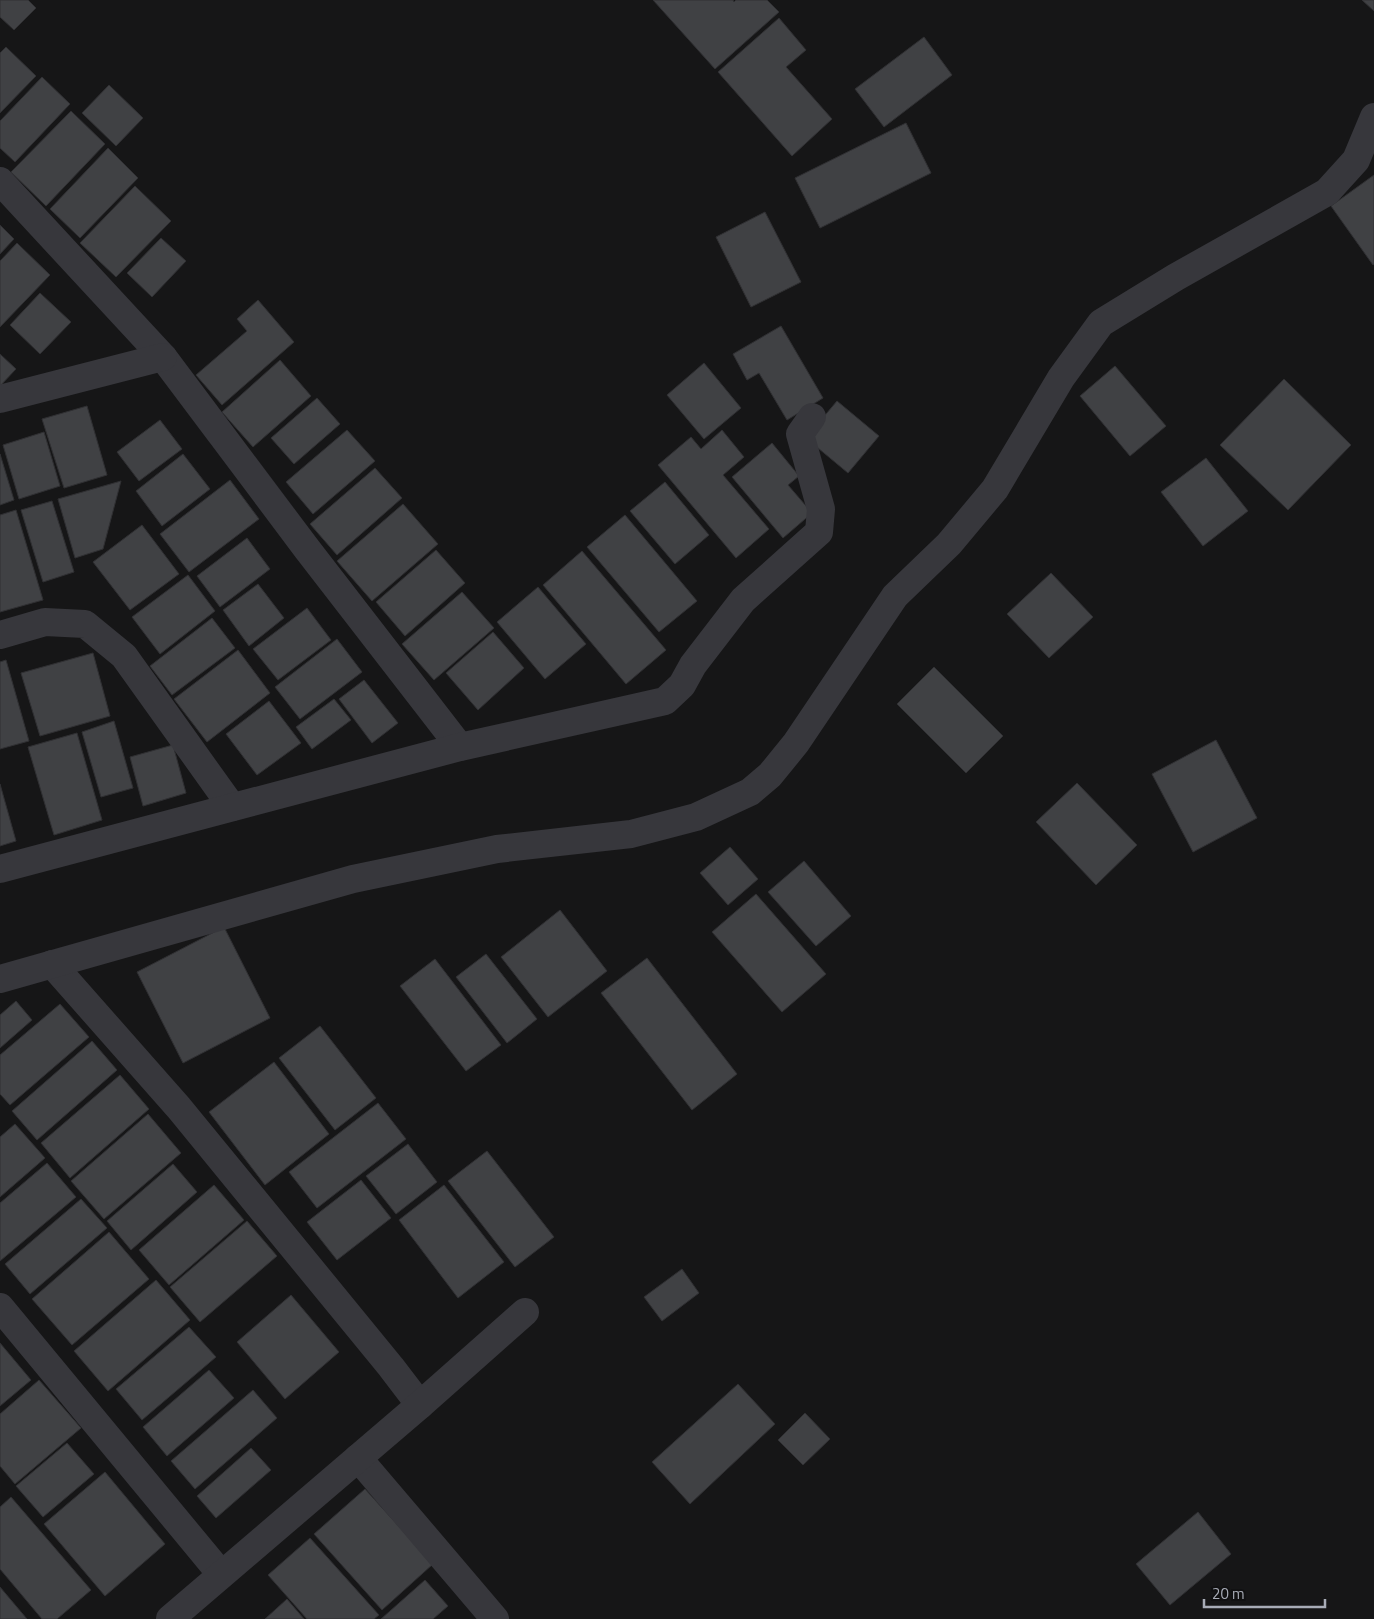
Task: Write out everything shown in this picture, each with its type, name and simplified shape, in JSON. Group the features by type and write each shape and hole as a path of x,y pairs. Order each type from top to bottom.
{"street":[{"path":"0,979 353,879 496,849 631,834 696,817 750,792 770,775 796,743 895,596 949,544 995,489 1061,378 1101,323 1176,277 1327,192 1356,160 1374,116"},
{"path":"0,182 163,357 460,748"},
{"path":"0,399 163,357"},
{"path":"0,869 460,748 665,701 682,685 693,665 743,600 819,532 821,508 800,434 812,417"},
{"path":"0,635 45,622 85,624 124,656 232,807"},
{"path":"52,964 179,1108 385,1359 420,1405"},
{"path":"0,1308 221,1574"},
{"path":"181,1615 221,1574 420,1405 525,1312"},
{"path":"358,1458 495,1619"}],"building":[{"path":"0,0 28,0 36,8 14,30 0,17"},
{"path":"653,0 733,0 734,2 736,0 767,0 779,12 715,69"},
{"path":"1362,0 1374,0 1374,11"},
{"path":"779,18 806,50 786,67 832,119 792,156 718,72"},
{"path":"924,37 952,75 884,127 855,89"},
{"path":"6,47 36,76 0,113 0,53"},
{"path":"42,77 70,104 15,162 0,148 0,121"},
{"path":"109,85 143,118 116,146 82,113"},
{"path":"71,111 105,144 46,206 11,172"},
{"path":"906,123 931,173 820,228 795,178"},
{"path":"108,148 138,178 80,238 50,209"},
{"path":"1374,175 1374,264 1373,265 1331,206"},
{"path":"135,186 171,221 116,277 80,243"},
{"path":"765,212 801,282 751,307 716,237"},
{"path":"0,225 14,239 0,254"},
{"path":"161,238 186,261 152,297 127,273"},
{"path":"17,243 50,275 0,327 0,261"},
{"path":"40,293 71,322 40,354 10,325"},
{"path":"258,300 294,342 222,405 196,375 247,331 237,319"},
{"path":"781,326 823,398 787,420 759,373 747,380 733,354"},
{"path":"0,354 16,369 0,386"},
{"path":"280,360 311,396 253,447 222,412"},
{"path":"704,363 741,408 704,439 667,395"},
{"path":"1115,366 1166,426 1130,456 1080,396"},
{"path":"1284,379 1351,445 1288,510 1220,445"},
{"path":"317,398 340,424 294,464 271,438"},
{"path":"837,401 879,436 848,473 806,438"},
{"path":"87,406 107,475 64,488 42,419"},
{"path":"160,420 182,449 139,481 117,452"},
{"path":"347,430 375,461 313,514 286,482"},
{"path":"722,430 744,457 723,475 769,529 736,558 658,465 691,437 701,449"},
{"path":"44,432 60,486 19,499 3,445"},
{"path":"772,443 799,476 788,485 812,513 783,538 732,477"},
{"path":"0,454 14,500 0,505"},
{"path":"183,454 210,489 162,526 136,491"},
{"path":"1206,458 1248,511 1203,546 1161,492"},
{"path":"375,468 402,498 337,555 310,524"},
{"path":"230,480 259,519 189,572 160,534"},
{"path":"121,481 103,549 75,558 58,499"},
{"path":"665,482 709,535 675,564 630,511"},
{"path":"52,501 74,572 43,582 21,510"},
{"path":"403,504 438,544 372,601 337,561"},
{"path":"16,510 43,600 0,612 0,515"},
{"path":"625,515 697,601 659,632 587,547"},
{"path":"142,525 179,574 130,610 93,562"},
{"path":"247,538 270,569 220,607 197,576"},
{"path":"436,550 465,583 405,636 376,602"},
{"path":"582,551 666,650 626,684 543,585"},
{"path":"1051,573 1093,617 1049,658 1007,614"},
{"path":"188,575 215,611 160,654 132,617"},
{"path":"258,584 284,618 249,646 223,610"},
{"path":"538,587 586,644 545,679 497,622"},
{"path":"462,592 494,628 434,680 402,644"},
{"path":"307,608 331,640 278,680 253,649"},
{"path":"212,618 235,648 172,695 150,666"},
{"path":"493,632 524,668 478,710 446,673"},
{"path":"337,639 362,672 300,719 275,687"},
{"path":"238,650 270,693 207,742 174,699"},
{"path":"93,653 110,716 40,736 21,673"},
{"path":"6,660 29,741 0,749 0,662"},
{"path":"934,667 1003,736 966,773 897,704"},
{"path":"364,680 398,723 372,743 339,699"},
{"path":"334,699 351,720 312,749 296,727"},
{"path":"269,701 301,743 257,775 226,734"},
{"path":"114,721 133,788 101,797 82,732"},
{"path":"77,733 102,820 54,835 28,747"},
{"path":"1216,740 1257,818 1193,852 1152,774"},
{"path":"173,745 186,793 143,806 130,757"},
{"path":"1077,783 1137,845 1096,885 1036,822"},
{"path":"0,784 16,841 0,846"},
{"path":"730,847 758,879 728,905 700,873"},
{"path":"804,861 851,916 816,946 768,892"},
{"path":"756,894 826,974 782,1012 712,932"},
{"path":"560,910 607,971 548,1017 501,957"},
{"path":"224,927 270,1018 183,1063 137,972"},
{"path":"486,954 537,1019 507,1043 456,977"},
{"path":"647,958 737,1074 692,1110 601,993"},
{"path":"435,959 501,1045 466,1071 400,986"},
{"path":"16,1001 32,1020 0,1048 0,1015"},
{"path":"60,1004 89,1037 10,1105 0,1094 0,1055"},
{"path":"320,1026 376,1098 335,1130 279,1058"},
{"path":"92,1041 117,1070 37,1140 12,1111"},
{"path":"274,1062 329,1134 265,1185 209,1112"},
{"path":"120,1075 149,1109 70,1178 41,1143"},
{"path":"378,1103 406,1139 317,1208 289,1172"},
{"path":"148,1114 181,1153 104,1219 71,1181"},
{"path":"15,1124 45,1158 0,1197 0,1137"},
{"path":"408,1144 437,1182 396,1214 366,1176"},
{"path":"487,1151 554,1237 515,1267 448,1181"},
{"path":"47,1163 76,1197 0,1261 0,1203"},
{"path":"173,1164 197,1192 131,1250 107,1221"},
{"path":"361,1180 391,1218 337,1260 307,1222"},
{"path":"214,1185 244,1220 169,1285 139,1250"},
{"path":"444,1185 504,1262 458,1298 399,1220"},
{"path":"81,1199 107,1228 30,1294 5,1264"},
{"path":"247,1221 277,1256 200,1322 170,1287"},
{"path":"109,1232 149,1279 72,1345 32,1299"},
{"path":"682,1269 699,1293 662,1321 644,1297"},
{"path":"156,1280 190,1320 108,1391 74,1351"},
{"path":"291,1295 339,1352 285,1399 237,1342"},
{"path":"189,1327 216,1357 142,1420 116,1389"},
{"path":"0,1343 31,1380 0,1406"},
{"path":"209,1370 234,1398 167,1456 143,1427"},
{"path":"39,1380 81,1428 15,1484 0,1466 0,1414"},
{"path":"738,1384 775,1424 690,1504 652,1462"},
{"path":"253,1390 277,1418 195,1489 171,1461"},
{"path":"805,1413 830,1439 803,1465 778,1440"},
{"path":"67,1443 94,1474 43,1517 16,1486"},
{"path":"251,1448 271,1470 216,1518 197,1496"},
{"path":"105,1472 165,1544 105,1596 44,1524"},
{"path":"365,1489 433,1564 382,1610 314,1534"},
{"path":"11,1497 91,1590 57,1619 42,1619 0,1569 0,1507"},
{"path":"1198,1512 1231,1554 1170,1605 1136,1564"},
{"path":"310,1538 379,1615 374,1619 307,1619 268,1575"},
{"path":"425,1580 448,1606 433,1619 381,1619"},
{"path":"0,1587 27,1619 0,1619"},
{"path":"287,1599 304,1619 265,1619"}]}
